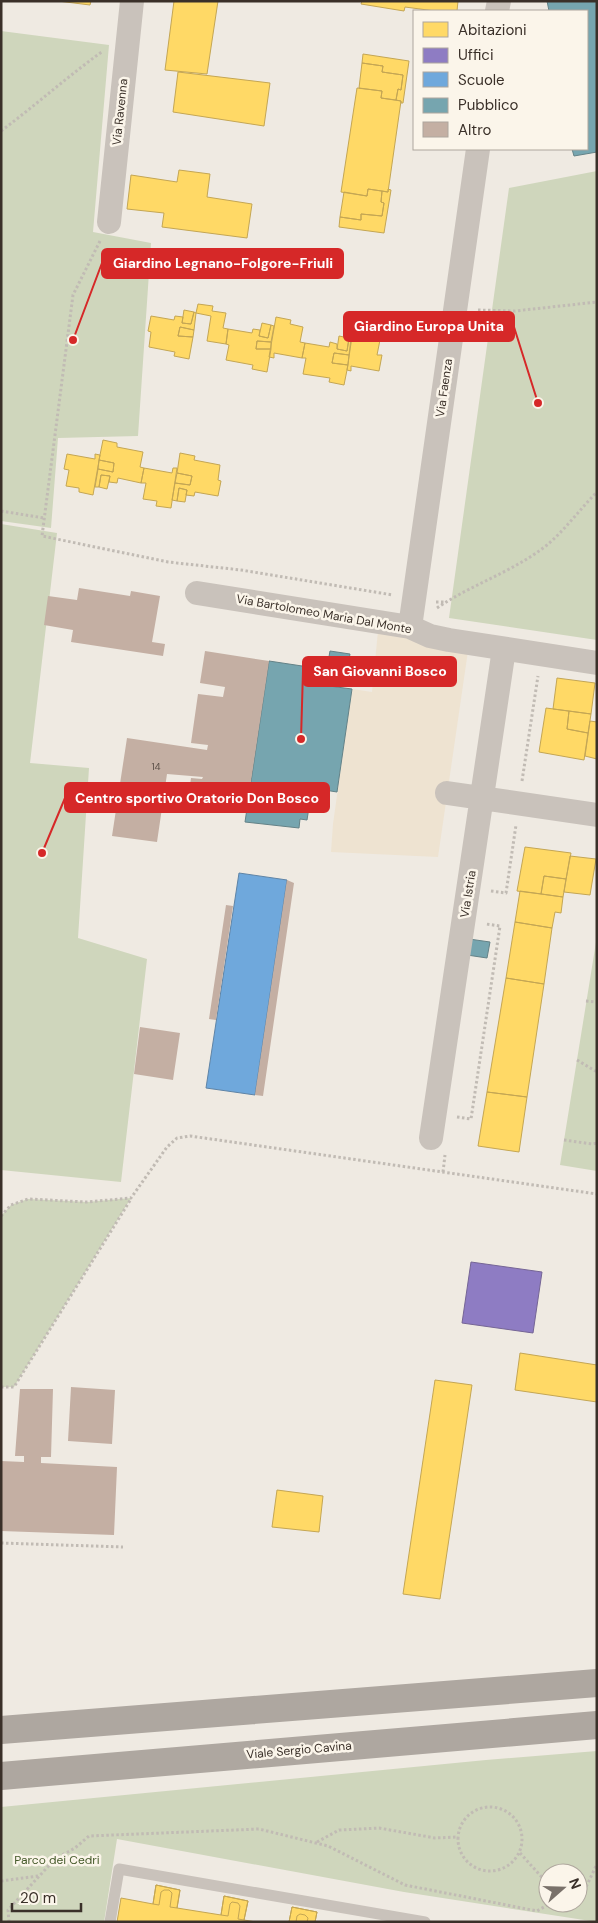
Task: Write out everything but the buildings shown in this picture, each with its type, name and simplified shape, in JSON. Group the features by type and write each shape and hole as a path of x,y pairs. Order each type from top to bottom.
{"main road":[{"path":"1,1730 597,1683"},
{"name":"Viale Sergio Cavina","path":"1,1776 597,1725"}],"street":[{"name":"Via Ravenna","path":"109,222 132,1"},
{"name":"Via Faenza","path":"410,626 478,150"},
{"name":"Via Bartolomeo Maria Dal Monte","path":"197,593 410,626 430,636 597,663"},
{"name":"Via Istria","path":"431,1138 504,649"},
{"path":"447,793 597,815"}],"lane":[{"path":"110,1922 119,1869 425,1922"}],"path":[{"path":"1,130 37,104 85,64 128,34"},
{"path":"109,222 72,294 42,536 168,562 250,571 414,599 445,602"},
{"path":"455,309 515,311 597,302"},
{"path":"410,626 457,594 503,572 547,545 597,492"},
{"path":"1,511 44,518"},
{"path":"484,890 506,893 539,669"},
{"path":"450,1116 471,1119 500,926 480,923"},
{"path":"586,1001 597,1002"},
{"path":"577,1060 597,1072"},
{"path":"1,1387 14,1387 131,1198 167,1147 177,1138 190,1136 597,1194"},
{"path":"564,1140 592,1144 597,1142"},
{"path":"1,1216 10,1205 28,1198 87,1202 131,1198"},
{"path":"1,1543 123,1547"},
{"path":"493,1806 503,1809 512,1814 522,1832 523,1843 520,1853 514,1862 504,1868 493,1872 482,1871 472,1866 464,1858 459,1848 457,1837 460,1827 465,1818 473,1811 482,1807 493,1806"},
{"path":"316,1843 339,1830 379,1828 435,1838 457,1837"},
{"path":"9,1922 8,1910 38,1876 55,1859 75,1848 89,1836 259,1829 328,1846 405,1885 538,1910"},
{"path":"520,1853 538,1873"},
{"path":"588,1883 597,1864"},
{"path":"1,1882 38,1876"}],"green space":[{"path":"1,31 109,45 93,232 151,243 138,436 58,438 51,528 1,521"},
{"path":"597,171 597,640 449,618 509,188"},
{"path":"1,524 57,533 30,763 89,768 78,938 147,959 121,1182 1,1170"},
{"path":"597,936 597,1171 560,1165"},
{"path":"131,1198 14,1387 1,1387 1,1216 11,1205 28,1199 87,1202"},
{"name":"Parco dei Cedri","path":"597,1751 597,1922 539,1913 588,1913 588,1863 538,1863 538,1913 404,1892 117,1839 104,1922 1,1922 1,1807"}],"shaded area":[{"path":"379,621 469,644 438,857 331,852 333,824 352,689 372,692"}],"place":[{"name":"Giardino Legnano-Folgore-Friuli","path":"73,340"},
{"name":"Giardino Europa Unita","path":"538,403"},
{"name":"San Giovanni Bosco","path":"301,739"},
{"name":"Centro sportivo Oratorio Don Bosco","path":"42,853"}]}
